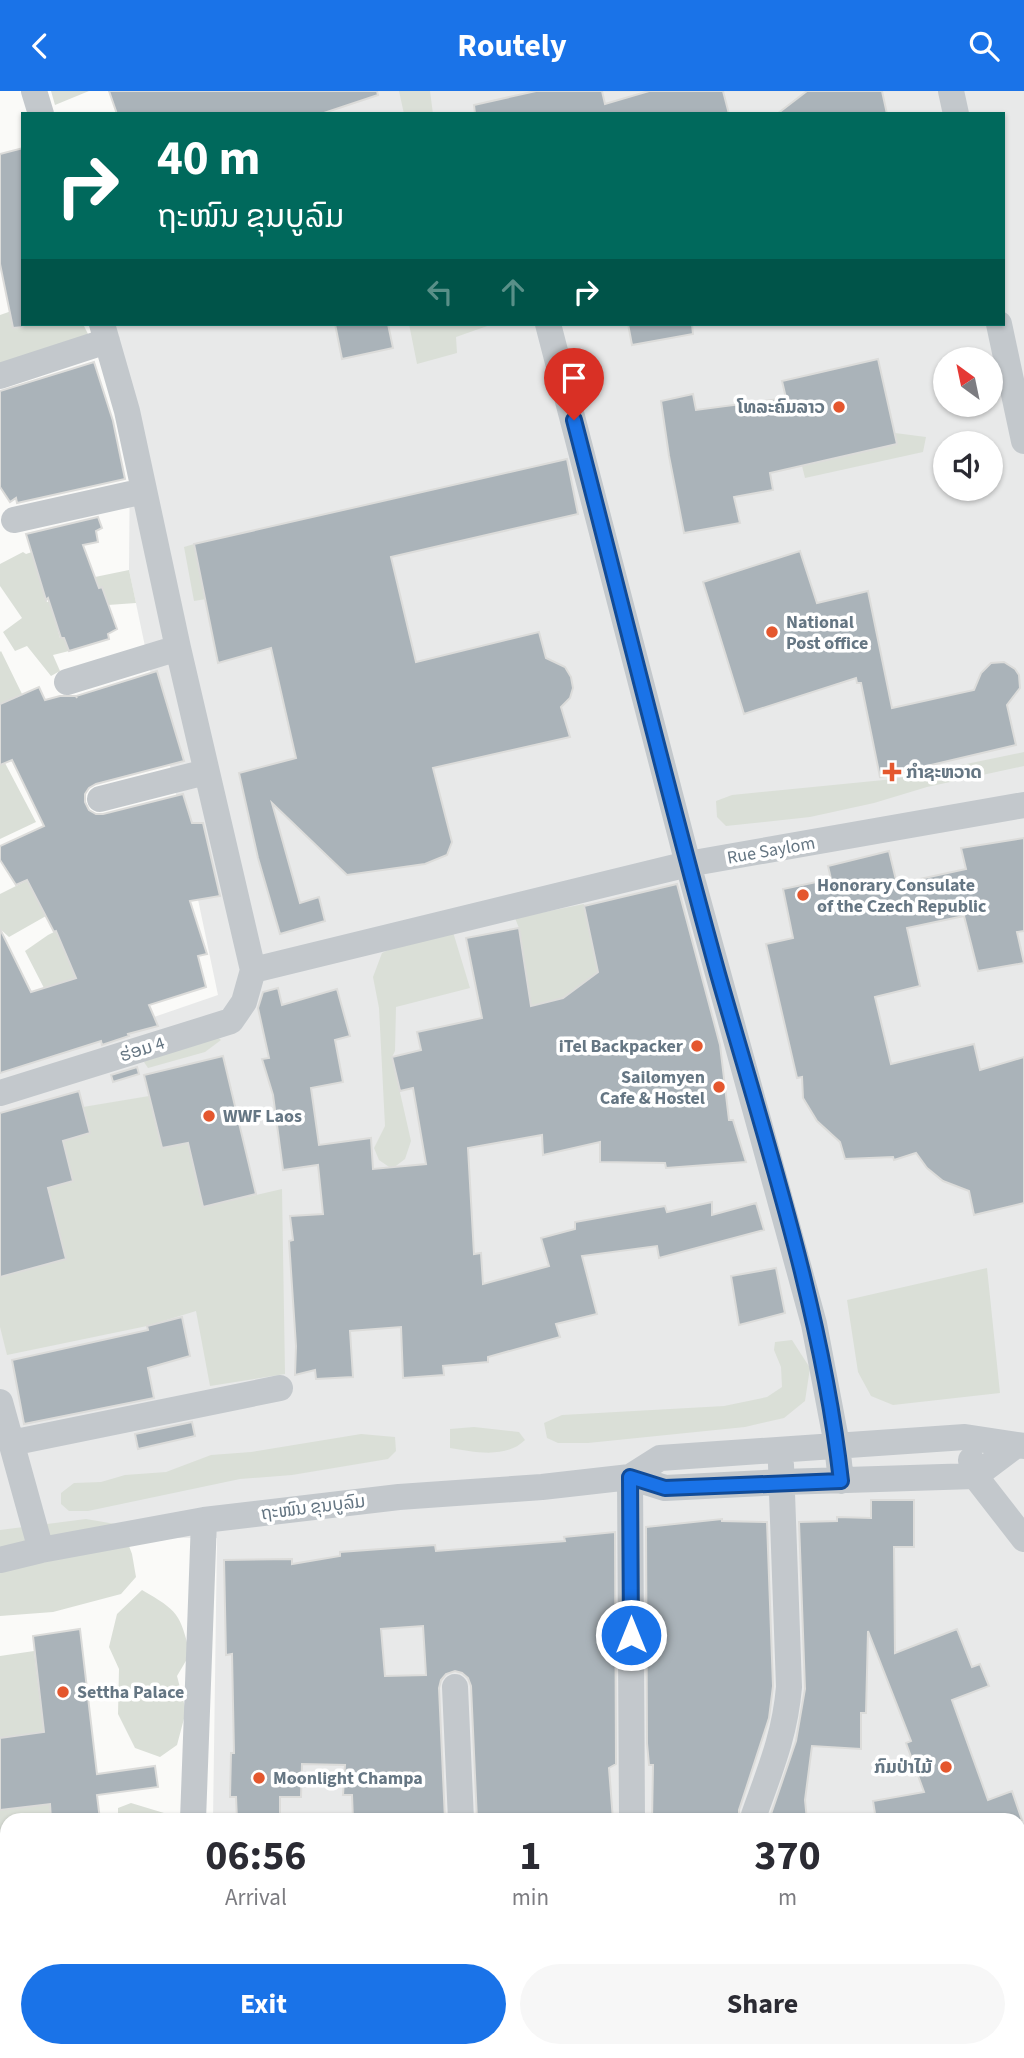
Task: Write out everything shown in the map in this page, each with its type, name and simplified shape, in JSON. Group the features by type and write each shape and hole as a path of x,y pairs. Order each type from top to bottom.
{"street":[{"path":"34,91 40,112"},
{"path":"951,91 956,112"},
{"path":"549,326 688,865 814,1324 837,1445 841,1481"},
{"path":"999,326 1024,441"},
{"path":"0,376 104,332 127,411 178,648 253,970"},
{"path":"14,520 144,491"},
{"path":"67,682 178,648"},
{"path":"100,799 206,772"},
{"name":"Rue Saylom","path":"253,970 688,865 1024,805"},
{"name":"ຮ່ອມ 4","path":"0,1093 231,1021 244,1002 253,970"},
{"path":"12,1443 280,1388"},
{"path":"0,1402 41,1550"},
{"path":"965,1437 975,1476 1024,1539"},
{"name":"ຖະໜົນ ຂຸນບູລົມ","path":"630,1477 660,1458 965,1437 1020,1446"},
{"name":"ຖະໜົນ ຂຸນບູລົມ","path":"0,1560 204,1520 399,1497 542,1487 630,1477 665,1488 975,1476 1020,1446"},
{"path":"755,1813 781,1741 788,1701 780,1449"},
{"path":"630,1477 632,1813"},
{"path":"193,1813 204,1520"},
{"path":"455,1687 461,1813"}],"shaded area":[{"path":"51,91 89,91 55,105"},
{"path":"339,91 1024,91 1024,1813 213,1813 217,1538 0,1537 0,1070 218,995 129,570 130,447 98,326 1005,326 1005,112 263,112"},
{"path":"399,91 430,91 433,112 404,112"},
{"path":"21,308 21,326 84,326 91,340 0,372 0,315"},
{"path":"409,326 487,326 456,337 457,353 417,364"},
{"path":"895,433 926,437 923,452 805,478 802,466 897,444"},
{"path":"194,544 206,599 194,601 184,547"},
{"path":"41,549 44,561 35,565 47,602 53,601 61,618 55,620 60,638 64,638 69,651 53,655 60,671 51,676 27,646 15,651 3,632 22,618 0,586 0,564 23,552 26,554"},
{"path":"129,570 136,603 108,605 102,588 95,589 95,577"},
{"path":"0,652 22,694 0,704"},
{"path":"1024,752 1024,766 810,817 726,826 717,817 716,801 732,795 894,779"},
{"path":"5,763 36,822 0,839 0,765"},
{"path":"44,872 46,916 9,937 0,929 0,894"},
{"path":"584,904 598,972 562,1000 514,1010 529,996 519,928 515,918"},
{"path":"68,925 76,978 44,988 25,951"},
{"path":"453,932 470,988 396,1007 395,1051 392,1057 411,1141 405,1159 392,1169 379,1160 374,1148 385,1126 379,1008 373,977 382,953 397,946"},
{"path":"216,1036 221,1040 205,1052 148,1068 144,1062 154,1051"},
{"path":"149,1096 162,1148 188,1143 203,1207 282,1189 285,1374 210,1386 196,1311 147,1326 7,1355 0,1327 0,1277 66,1259 54,1212 40,1190 72,1181 63,1141 83,1107"},
{"path":"987,1268 1000,1393 893,1405 871,1396 858,1372 847,1300"},
{"path":"792,1340 810,1368 805,1401 784,1418 745,1427 588,1443 558,1443 547,1438 544,1423 562,1415 724,1406 767,1397 782,1387 781,1367 774,1350 775,1342"},
{"path":"474,1427 519,1432 525,1440 509,1450 499,1452 450,1448 450,1429"},
{"path":"361,1434 395,1437 396,1451 388,1459 292,1475 240,1479 88,1511 69,1511 61,1504 61,1493 74,1483 101,1482 125,1475 166,1472 211,1455 251,1452"},
{"path":"86,1519 121,1525 132,1554 136,1577 121,1594 53,1612 0,1616 0,1530"},
{"path":"142,1590 176,1614 190,1654 177,1676 186,1711 177,1745 160,1757 135,1748 118,1714 119,1669 109,1647 117,1614"},
{"path":"34,1651 44,1732 0,1738 0,1656"},
{"path":"131,1803 164,1813 118,1813 118,1808"},
{"path":"50,1804 51,1813 0,1813 0,1810"}],"building":[{"path":"109,91 377,91 378,95 327,112 116,112"},
{"path":"536,91 602,91 605,104 649,91 723,91 728,112 475,112 474,105"},
{"path":"807,91 882,91 887,112 780,112"},
{"path":"21,149 23,327 13,328 0,264 0,154"},
{"path":"335,326 388,326 393,348 342,359"},
{"path":"628,326 692,326 693,334 632,345"},
{"path":"878,359 897,444 770,473 773,490 734,497 740,523 684,533 661,401 693,394 696,410 786,398 782,381"},
{"path":"94,362 113,421 125,479 17,503 16,498 10,502 0,487 0,391"},
{"path":"567,459 578,514 391,557 416,662 539,632 546,658 565,667 571,677 573,688 570,698 561,707 570,737 433,768 452,842 447,855 425,864 347,875 272,803 300,903 319,897 325,921 280,934 258,858 239,773 296,758 271,648 218,663 194,544"},
{"path":"98,517 102,528 96,531 98,542 83,545 117,629 108,634 109,639 69,651 64,638 61,638 48,598 46,600 26,534"},
{"path":"800,551 817,603 868,591 892,708 974,690 981,673 991,663 1004,662 1015,669 1019,675 1020,688 1007,705 1016,745 880,777 861,683 857,683 856,678 744,714 703,582"},
{"path":"157,671 184,761 96,784 85,794 85,802 89,810 103,814 183,794 192,823 203,823 220,896 190,901 207,954 198,956 206,987 149,1005 158,1026 102,1045 101,1041 0,1073 0,929 31,992 76,978 56,931 54,932 27,880 16,885 0,860 0,846 44,826 12,760 0,765 0,704 39,687 45,700 76,696"},
{"path":"1024,838 1024,931 1017,932 1024,963 978,971 964,916 907,928 920,986 875,997 891,1064 974,1044 980,1070 1024,1057 1024,1203 974,1215 969,1191 943,1181 927,1168 916,1153 894,1160 893,1157 845,1159 840,1142 817,1121 803,1098 802,1077 797,1078 766,944 793,938 783,889 831,879 828,866 889,851 897,884 966,869 961,848"},
{"path":"677,884 720,1045 729,1120 733,1120 746,1162 666,1168 665,1163 600,1162 600,1142 543,1155 542,1135 468,1148 474,1254 481,1253 483,1284 549,1266 541,1238 575,1229 575,1222 665,1206 667,1212 712,1202 712,1215 756,1203 764,1230 659,1258 657,1246 582,1256 597,1314 556,1324 560,1337 488,1357 488,1362 443,1366 444,1375 403,1378 401,1327 350,1331 353,1377 316,1379 315,1370 295,1375 296,1346 289,1241 293,1240 290,1216 323,1214 318,1165 283,1170 273,1095 262,1059 269,1058 258,1008 263,992 278,988 282,1005 337,989 350,1036 335,1040 343,1082 311,1088 319,1145 371,1138 373,1169 426,1164 413,1088 400,1091 392,1057 421,1050 417,1032 482,1018 466,938 519,928 531,1006 563,998 598,972 584,906"},
{"name":"WWF Laos","path":"223,1056 256,1194 203,1207 188,1143 162,1148 144,1075"},
{"path":"137,1067 139,1074 113,1082 111,1075"},
{"path":"79,1091 90,1133 63,1141 73,1181 48,1188 66,1259 0,1277 0,1113"},
{"path":"776,1268 785,1313 739,1325 731,1276"},
{"path":"182,1317 190,1356 148,1368 154,1398 24,1424 12,1360 148,1330 147,1326"},
{"path":"192,1422 195,1436 138,1449 135,1434"},
{"path":"871,1500 914,1500 914,1547 894,1547 895,1653 957,1629 972,1667 980,1664 989,1686 952,1700 988,1800 1012,1791 1020,1813 875,1813 873,1801 924,1792 906,1743 911,1741 868,1631 866,1713 861,1713 861,1749 812,1746 805,1800 806,1813 771,1813 796,1741 805,1689 799,1522 837,1521 837,1517 871,1518"},
{"path":"722,1519 767,1522 773,1686 769,1718 739,1813 652,1813 653,1765 649,1765 647,1743 646,1527"},
{"path":"615,1532 616,1764 609,1768 612,1813 477,1813 471,1686 468,1678 455,1671 446,1674 439,1688 445,1813 353,1813 352,1795 343,1795 345,1765 302,1764 301,1797 280,1797 280,1813 237,1813 236,1797 230,1797 231,1753 234,1753 232,1654 226,1655 224,1560 292,1559 292,1564 340,1556 340,1552 435,1545 436,1551 565,1541 564,1537","holes":["423,1626 426,1675 385,1676 381,1629"]},
{"name":"Settha Palace","path":"80,1629 97,1774 155,1766 158,1787 97,1795 99,1813 51,1813 50,1804 0,1810 0,1738 44,1732 33,1636"}],"place":[{"name":"ໂທລະຄົມລາວ","path":"839,407"},
{"name":"National Post office","path":"772,632"},
{"name":"ກໍາຊະຫວາດ","path":"892,772"},
{"name":"Honorary Consulate of the Czech Republic","path":"803,895"},
{"name":"iTel Backpacker","path":"697,1046"},
{"name":"Sailomyen Cafe & Hostel","path":"719,1087"},
{"name":"WWF Laos","path":"209,1116"},
{"name":"Settha Palace","path":"63,1692"},
{"name":"ກົມປ່າໄມ້","path":"946,1767"},
{"name":"Moonlight Champa","path":"259,1778"}],"route":[{"path":"574,420 688,865 814,1324 837,1445 841,1481 665,1488 630,1477 631,1635"}]}
